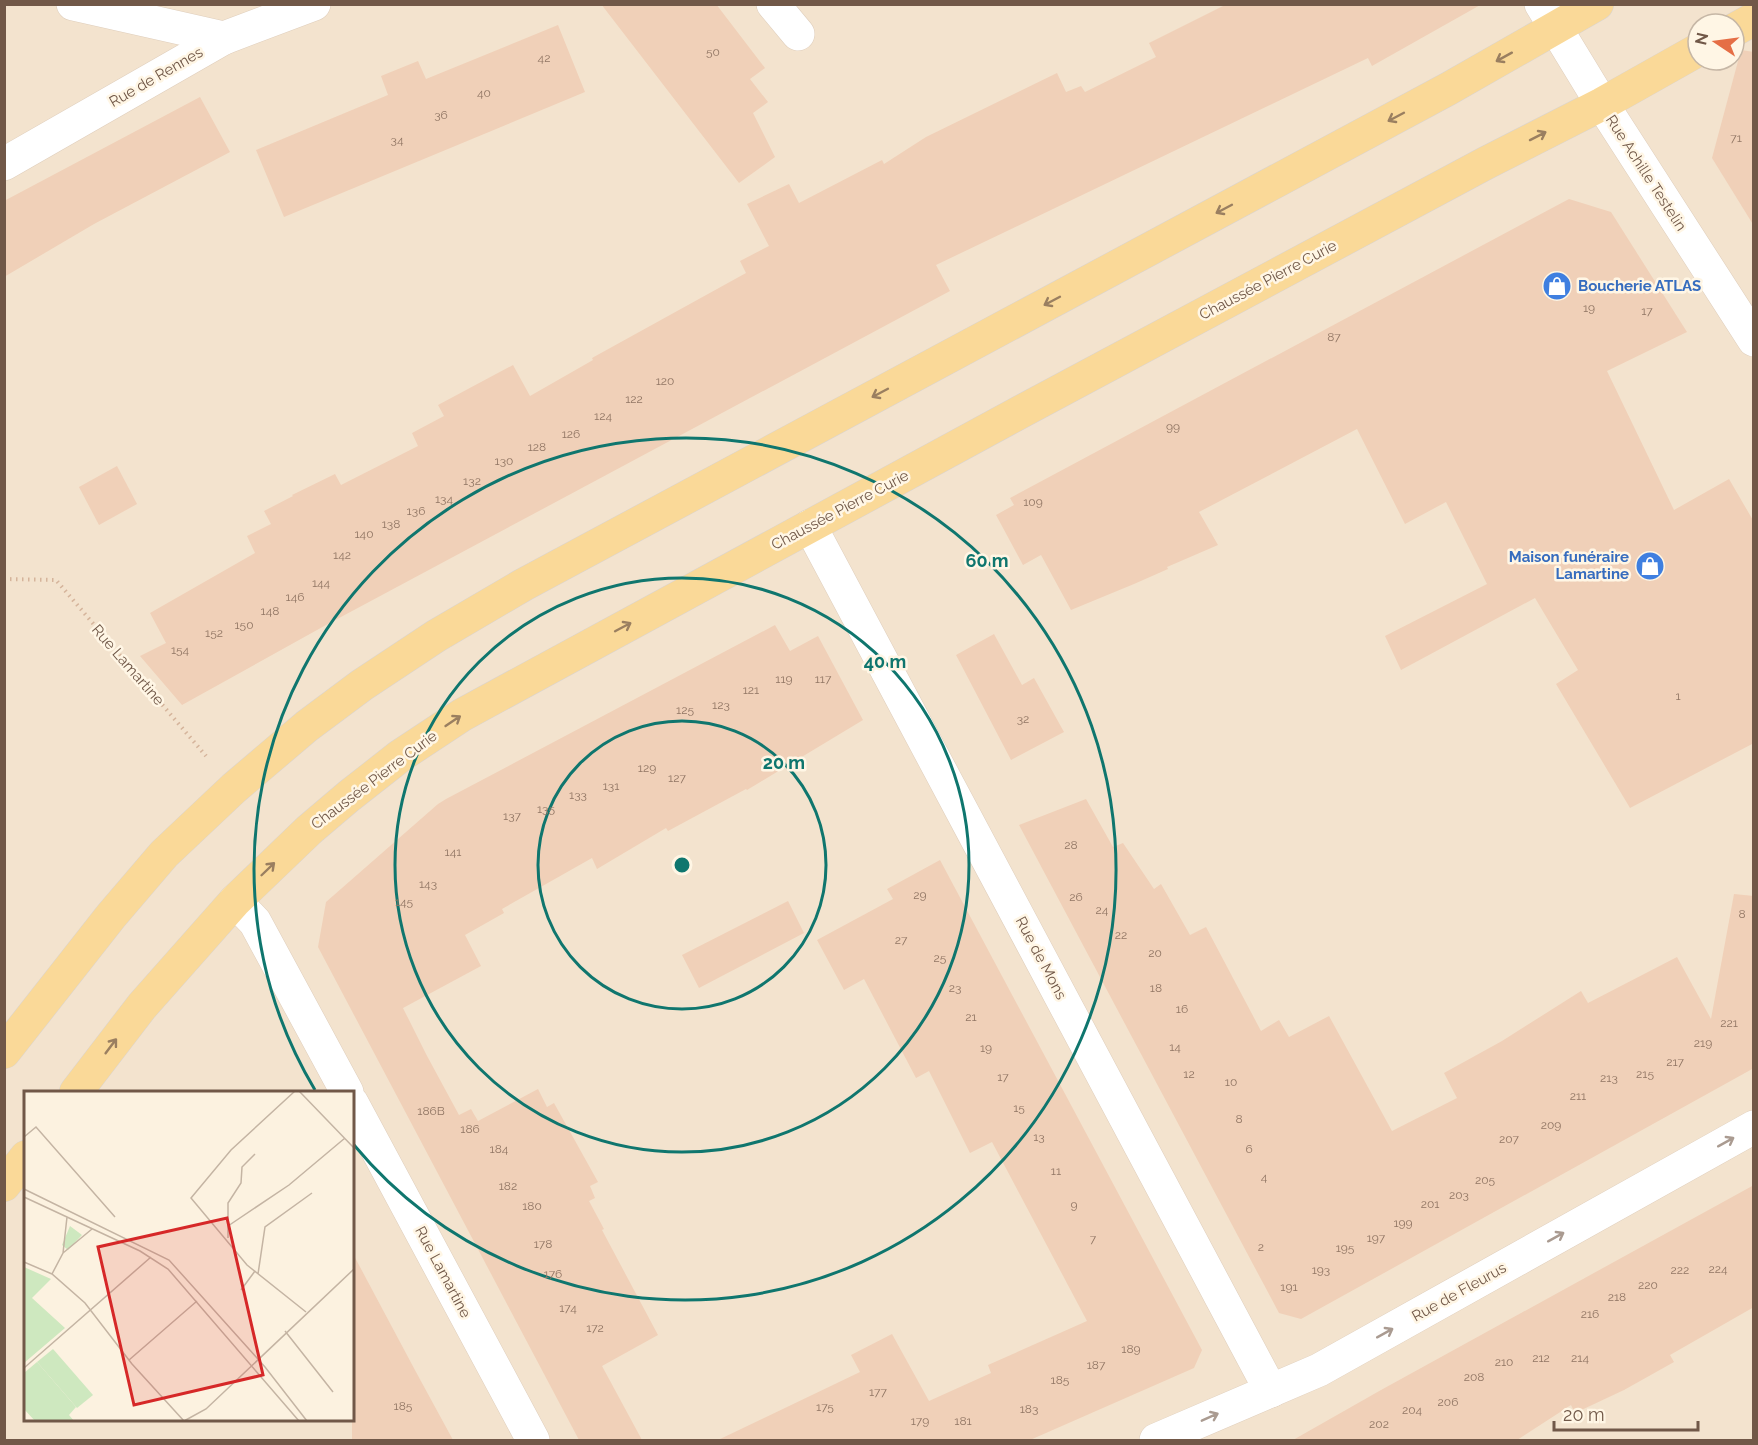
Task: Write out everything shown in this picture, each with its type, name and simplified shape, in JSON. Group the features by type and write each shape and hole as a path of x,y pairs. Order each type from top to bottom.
{"main road":[{"path":"4,1052 111,916 165,854 234,788 307,726 362,685 436,636 523,585 1437,95 1548,16 1597,4"},
{"name":"Chaussée Pierre Curie","path":"77,1091 142,1006 235,901 309,830 341,803 400,756 462,715 1486,162 1602,104 1686,57"},
{"path":"4,1185 24,1160"}],"street":[{"name":"Rue de Rennes","path":"4,164 224,38 314,4"},
{"path":"773,4 798,34"},
{"path":"87,6 224,38"},
{"name":"Rue Achille Testelin","path":"1548,16 1754,340"},
{"name":"Rue de Mons","path":"810,526 1271,1391"},
{"path":"235,901 255,922 346,1091"},
{"name":"Rue Lamartine","path":"354,1107 533,1440"},
{"name":"Rue de Fleurus","path":"1156,1440 1319,1370 1754,1127"}],"path":[{"name":"Rue Lamartine","path":"4,579 56,580 234,788"}],"shaded area":[{"path":"5,5 1753,5 1753,1440 5,1440"}],"building":[{"path":"601,4 716,4 765,68 750,79 768,102 753,113 775,157 739,183"},
{"path":"1227,4 1482,4 1372,66 1368,58 936,265 950,291 326,625 182,705 140,656 166,643 150,613 255,553 247,536 271,524 264,511 335,474 341,485 418,446 412,433 444,416 438,405 513,365 530,396 593,360 592,358 746,273 740,261 769,246 747,204 789,184 799,203 882,160 884,164 926,137 1057,73 1066,92 1081,86 1085,92 1156,57 1149,43"},
{"path":"558,25 585,92 284,217 256,150 388,95 381,76 418,61 426,79"},
{"path":"1746,51 1754,52 1754,226 1712,158 1735,72 1746,72"},
{"path":"200,97 230,152 94,224 4,277 4,201"},
{"path":"1569,199 1611,212 1687,332 1607,371 1674,510 1729,479 1754,522 1754,743 1630,808 1556,684 1578,670 1535,598 1401,670 1385,636 1487,584 1446,502 1405,524 1357,429 1199,512 1218,545 1071,610 1041,555 1023,565 996,515 1014,505 1010,498"},
{"path":"117,466 137,504 99,525 79,487"},
{"path":"775,625 790,651 818,636 863,720 747,790 668,831 666,828 597,869 592,858 502,909 504,913 465,935 481,966 403,1008 459,1115 471,1109 478,1121 538,1089 547,1107 554,1103 598,1182 590,1186 595,1198 589,1201 658,1335 602,1366 642,1440 579,1440 318,947 326,902 446,799"},
{"path":"994,634 1022,685 1034,678 1064,732 1011,760 956,655"},
{"path":"1086,799 1113,847 1123,843 1154,889 1161,884 1190,935 1206,927 1261,1031 1279,1020 1289,1037 1329,1016 1392,1131 1457,1098 1444,1073 1502,1041 1581,991 1588,1003 1677,957 1711,1019 1734,894 1754,896 1754,1068 1301,1319 1279,1313 1019,825"},
{"path":"940,860 1202,1350 1194,1368 1030,1440 718,1440 860,1372 851,1355 892,1334 929,1401 991,1373 988,1365 1087,1321 992,1142 970,1153 929,1071 916,1078 864,979 844,990 817,940 893,899 887,889"},
{"path":"788,901 804,933 699,988 682,955"},
{"path":"1754,1185 1754,1307 1670,1355 1674,1362 1624,1390 1575,1413 1571,1405 1517,1440 1293,1440 1381,1390"},
{"path":"354,1256 453,1440 352,1440 352,1421 354,1421"}],"place":[{"name":"Boucherie ATLAS","path":"1557,286"},
{"name":"Maison funéraire Lamartine","path":"1650,566"}]}
